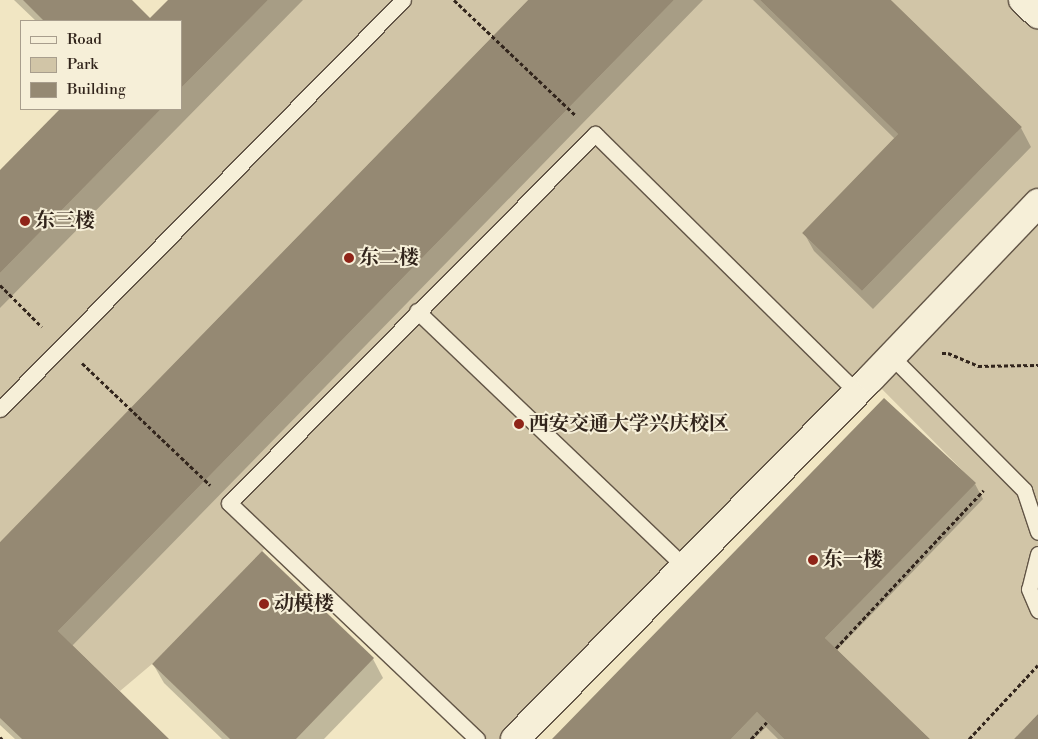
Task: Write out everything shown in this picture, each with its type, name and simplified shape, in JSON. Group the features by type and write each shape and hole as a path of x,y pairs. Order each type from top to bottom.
{"street":[{"path":"1023,0 1038,14"},
{"path":"514,739 891,356 1038,203"}],"lane":[{"path":"0,409 403,0"},
{"path":"476,739 229,503 417,311 595,134 856,391"},
{"path":"417,311 684,566"},
{"path":"891,356 1024,490 1038,532"},
{"path":"1038,554 1028,589 1038,610"}],"path":[{"path":"454,0 595,134"},
{"path":"0,285 229,503"},
{"path":"891,356 948,353 978,366 1038,365"},
{"path":"836,648 1004,469"},
{"path":"969,739 1038,665"},
{"path":"751,739 767,722"}],"green space":[{"path":"268,0 528,0 0,542 0,273 160,110 182,110 182,87"},
{"path":"674,0 760,0 898,134 802,233 862,291 1022,127 891,0 1022,0 1038,16 1038,714 1014,739 930,739 825,638 975,483 871,378 515,739 477,739 271,544 152,664 120,691 58,631"},
{"path":"757,712 784,739 731,739"}],"building":[{"path":"23,0 132,0 150,18 168,0 268,0 182,87 182,20 43,20"},
{"name":"东二楼","path":"528,0 674,0 58,631 169,739 22,739 0,718 0,542"},
{"path":"760,0 891,0 1022,127 862,291 802,233 898,134"},
{"name":"东三楼","path":"59,110 160,110 0,273 0,170"},
{"name":"东一楼","path":"884,398 976,483 825,638 930,739 784,739 757,712 731,739 552,739"},
{"name":"动模楼","path":"262,551 374,658 296,739 230,739 152,664"},
{"path":"1038,714 1038,739 1014,739"}],"place":[{"name":"东三楼","path":"25,221"},
{"name":"东二楼","path":"349,258"},
{"name":"西安交通大学兴庆校区","path":"519,424"},
{"name":"东一楼","path":"813,560"},
{"name":"动模楼","path":"264,604"}]}
